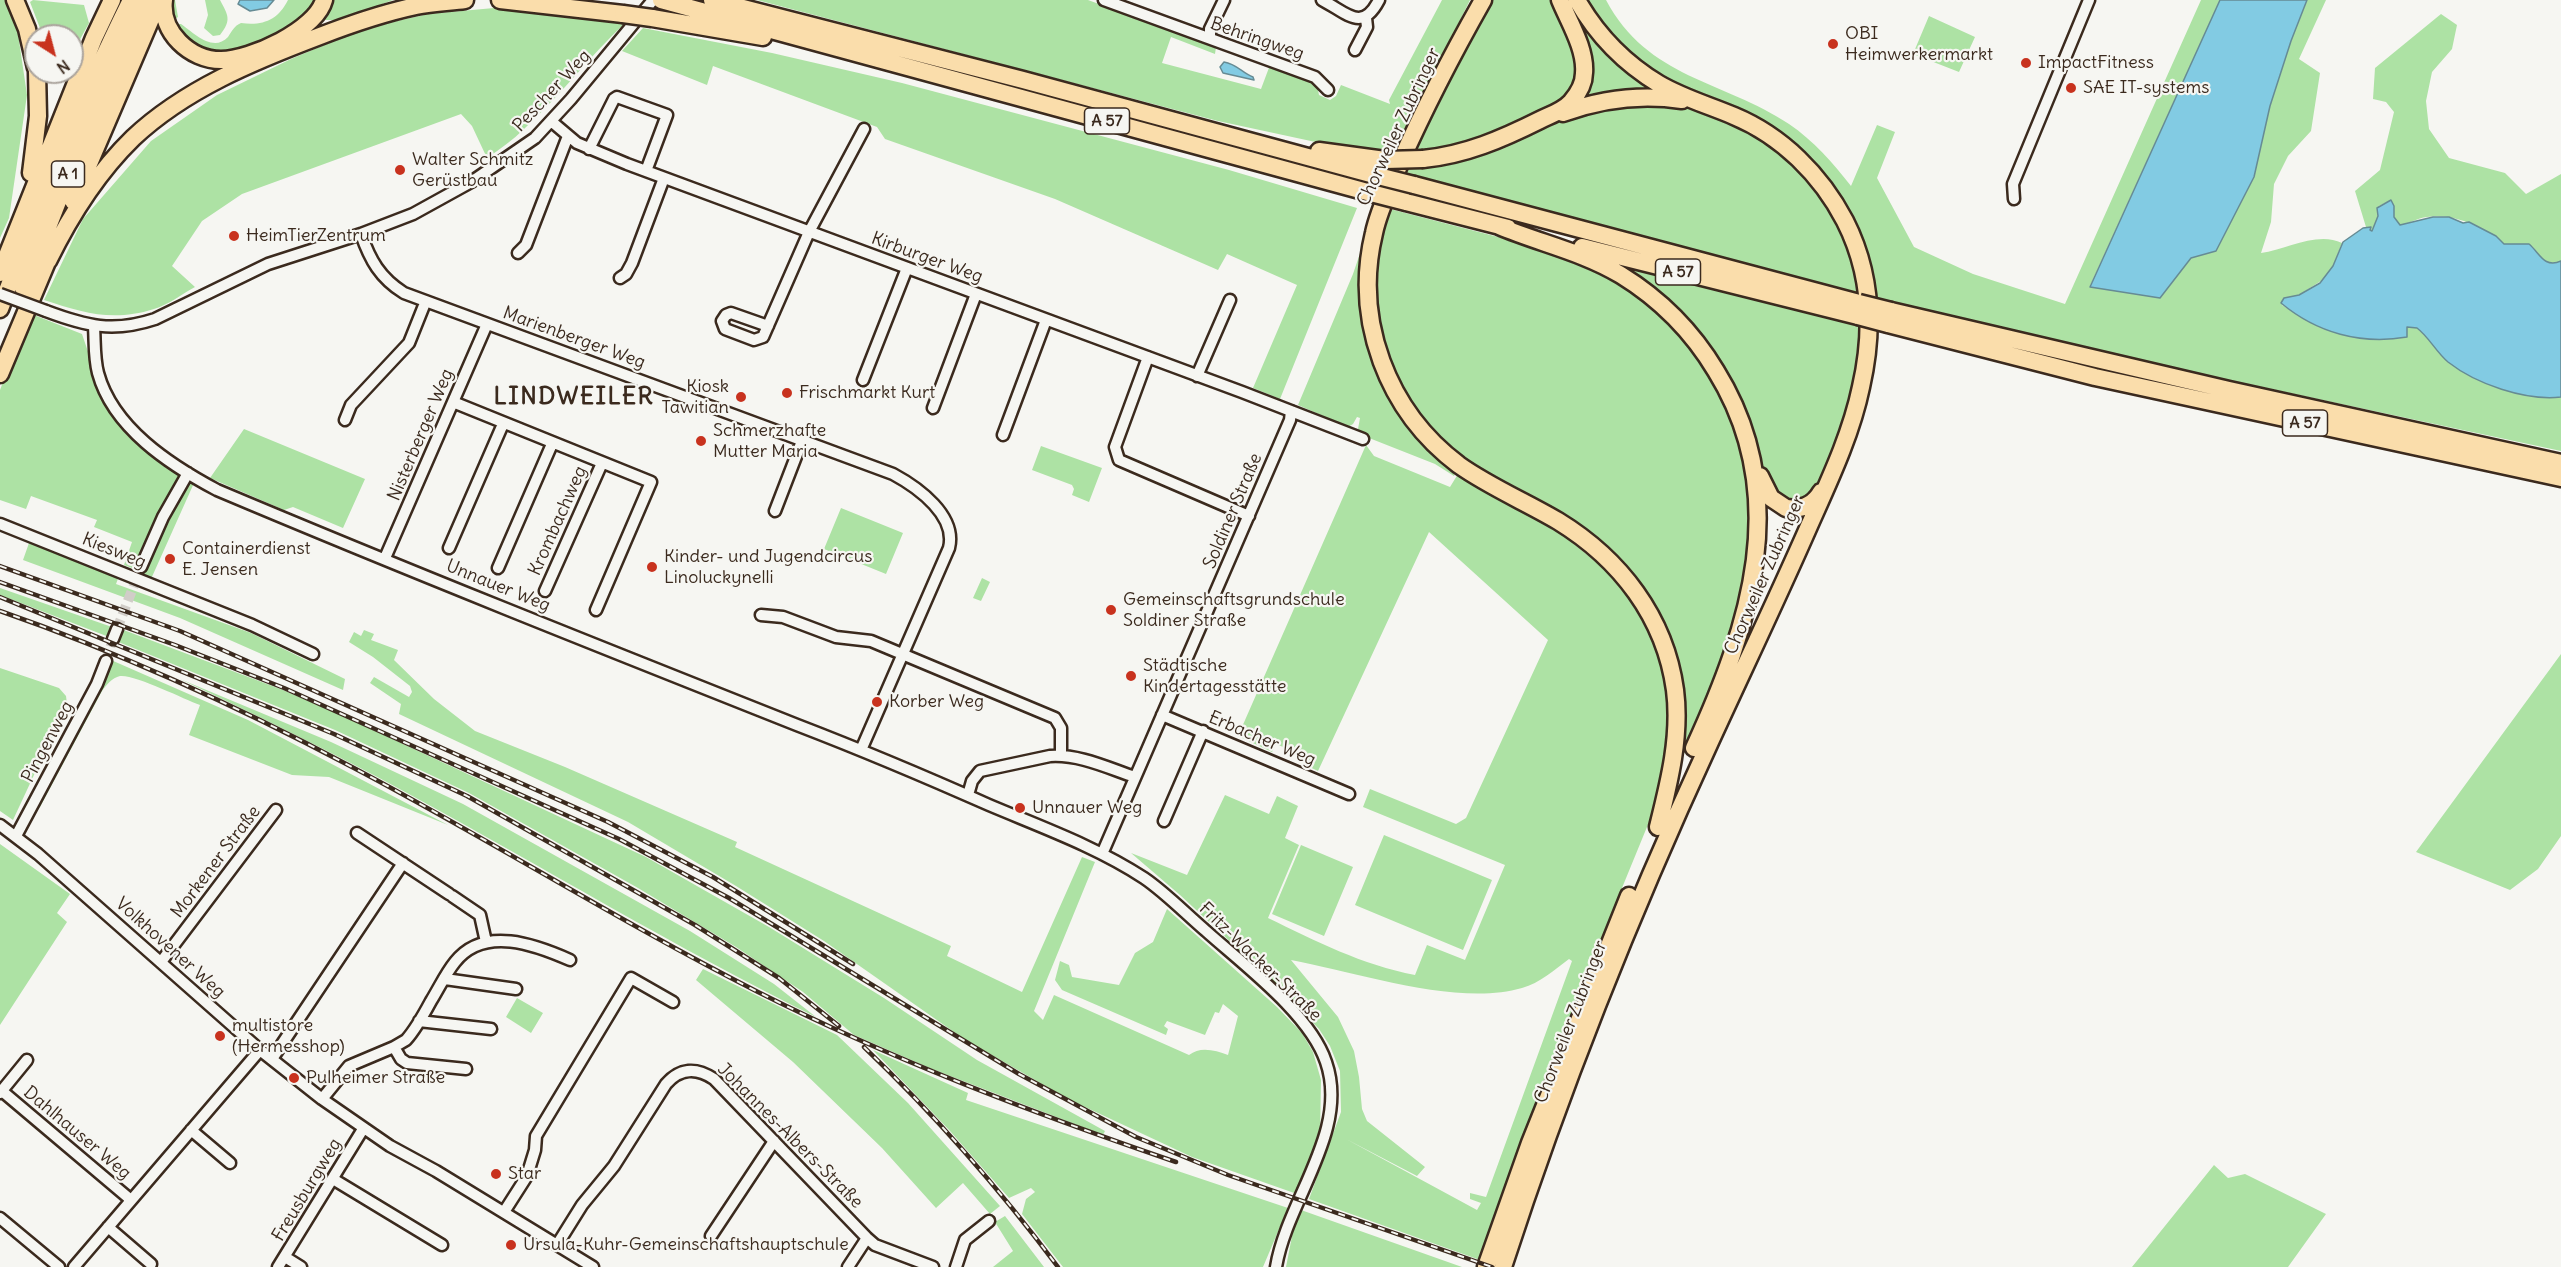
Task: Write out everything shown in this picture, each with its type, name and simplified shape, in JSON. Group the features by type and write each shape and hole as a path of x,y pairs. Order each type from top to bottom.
{"highway":[{"path":"15,0 25,24"},
{"path":"0,273 94,38 112,0"},
{"name":"A 1","path":"0,309 46,191 110,42 131,0"},
{"name":"A 1","path":"0,352 64,184 122,47 146,0"},
{"path":"162,0 167,24 174,36 194,53 222,60 248,54 304,28 313,20 324,0"},
{"path":"0,374 162,0"},
{"path":"48,261 67,221 109,165 133,138 186,97 285,50 365,19 416,6 465,0"},
{"path":"500,0 652,18 844,50"},
{"name":"A 57","path":"660,0 1499,226 1889,317 2561,463"},
{"name":"A 57","path":"712,0 1023,80 1414,185 1858,310"},
{"path":"737,0 761,12"},
{"name":"Chorweiler Zubringer","path":"1483,0 1434,91 1407,148 1377,222 1367,286 1375,346 1400,400 1414,421 1439,448 1473,474 1558,521 1586,540 1618,569 1649,610 1668,654 1676,693 1677,721 1671,777 1658,827"},
{"path":"1523,129 1569,104 1580,90 1584,79 1582,54 1560,0"},
{"name":"Chorweiler Zubringer","path":"1503,1267 1544,1147 1609,975 1668,832 1773,608 1834,470 1856,408 1867,358 1870,308 1857,250 1833,201 1811,171 1778,141 1744,121 1695,102 1659,84 1627,61 1604,38 1577,0"},
{"path":"19,222 35,152 38,116 37,84"},
{"path":"1229,137 1385,160 1423,159 1462,152 1577,108 1612,100 1654,98 1695,102"},
{"path":"1499,226 1534,241 1579,254 1608,268 1647,293 1694,338 1731,397 1745,432 1750,453 1768,494 1774,502 1786,508 1798,509 1812,504 1834,470"},
{"name":"A 57","path":"1889,317 2095,377 2561,478"},
{"name":"Chorweiler Zubringer","path":"1486,1267 1515,1184 1596,974 1702,730 1740,632 1754,573 1759,517 1750,453"}],"street":[{"name":"Pescher Weg","path":"94,327 136,325 155,319 268,264 414,214 471,182 522,148 551,121 660,0"},
{"name":"Behringweg","path":"1104,0 1204,39 1210,38 1315,77 1328,90"},
{"path":"1210,38 1209,29 1224,0"},
{"path":"1322,0 1356,18 1366,18 1372,13 1379,0"},
{"path":"2014,199 2013,184 2086,1"},
{"path":"1355,50 1367,27 1366,18"},
{"path":"589,148 617,97 668,115 646,171"},
{"name":"Kirburger Weg","path":"551,121 568,136 589,148 646,171 1197,375 1363,439"},
{"path":"768,326 809,232 864,129"},
{"path":"518,254 526,246 568,136"},
{"path":"620,278 626,274 632,263 664,178"},
{"name":"Marienberger Weg","path":"361,234 372,262 384,278 404,294 893,474 912,486 948,521 951,539 949,548 861,750"},
{"path":"863,380 907,268"},
{"path":"0,294 94,327"},
{"path":"933,408 976,294"},
{"path":"1197,375 1230,300"},
{"path":"345,420 351,405 409,343 425,303"},
{"path":"1003,435 1046,320"},
{"name":"Nisterberger Weg","path":"385,558 487,324"},
{"name":"Unnauer Weg","path":"94,327 95,360 99,376 114,407 143,439 188,474 217,490 861,750 1102,854"},
{"path":"1148,357 1115,447 1119,460 1249,516"},
{"name":"Krombachweg","path":"453,402 552,444 651,482 596,610"},
{"name":"Soldiner Straße","path":"1102,854 1290,420 1291,411"},
{"path":"448,548 504,424"},
{"path":"776,511 802,441"},
{"name":"Krombachweg","path":"498,568 552,444"},
{"name":"Krombachweg","path":"545,591 602,463"},
{"path":"141,567 163,517 188,474"},
{"name":"Kiesweg","path":"0,524 252,625 313,654"},
{"path":"761,615 783,617 836,638 871,641 1055,718 1061,728 1061,755"},
{"name":"Pingenweg","path":"16,836 97,684 106,661"},
{"name":"Erbacher Weg","path":"1162,715 1349,794"},
{"path":"1164,821 1203,731"},
{"path":"968,795 972,781 980,771 1034,758 1061,755 1085,760 1135,777"},
{"name":"Morkener Straße","path":"161,962 276,810"},
{"name":"Volkhovener Weg","path":"0,825 16,836 260,1050 322,1099 363,1129 593,1267"},
{"path":"357,833 480,915 486,942"},
{"name":"Fritz-Wacker-Straße","path":"1102,854 1145,879 1254,973 1303,1021 1316,1040 1326,1062 1331,1081 1332,1109 1327,1131 1292,1215 1276,1267"},
{"path":"272,1059 403,863"},
{"path":"322,1099 349,1066 394,1047 409,1037 458,959 486,942 524,944 541,948 570,960"},
{"path":"504,1212 527,1176 536,1150 537,1136 631,978 673,1002"},
{"path":"445,979 516,988"},
{"path":"419,1021 491,1029"},
{"path":"394,1047 401,1059 407,1063 466,1069"},
{"path":"74,1267 260,1050"},
{"path":"1,1092 27,1060"},
{"name":"Johannes-Albers-Straße","path":"557,1245 582,1205 614,1166 666,1084 678,1074 698,1070 714,1079 875,1245 933,1267"},
{"name":"Dahlhauser Weg","path":"1,1092 131,1200"},
{"name":"Freusburgweg","path":"278,1267 363,1129"},
{"path":"191,1130 230,1163"},
{"path":"711,1236 774,1141"},
{"path":"333,1179 442,1245"},
{"path":"0,1218 59,1267"},
{"path":"956,1267 965,1240 989,1221"},
{"path":"108,1227 151,1264"},
{"path":"848,1267 867,1238"},
{"path":"285,1257 301,1267"}],"green space":[{"path":"0,0 7,0 16,20 27,95 9,218 0,238"},
{"path":"33,0 84,5 89,23 84,32 84,24 38,24 30,2"},
{"path":"170,0 175,0 178,17 175,19 176,24 181,24 204,40 216,43 228,37 241,23 263,22 275,17 288,0 317,0 308,14 289,29 243,49 218,53 196,47 183,38 171,19"},
{"path":"205,0 220,0 225,10 228,18 220,35 213,36 204,28 208,15"},
{"path":"333,0 393,0 339,20 324,20"},
{"path":"757,0 1088,0 1205,43 1209,41 1216,47 1215,54 1171,37 1162,63 1261,89 1270,65 1313,81 1317,85 1319,95 1330,100 1336,96 1341,85 1390,104 1389,100 1442,0 1470,0 1394,154 1334,146 1218,121"},
{"path":"1489,0 1557,0 1575,42 1580,80 1558,108 1451,149 1410,152"},
{"path":"1563,0 1670,94 1576,103 1582,93"},
{"path":"1580,0 1606,0 1623,26 1643,47 1665,62 1688,75 1764,109 1789,124 1823,153 1851,186 1877,125 1895,132 1877,178 1914,247 1973,274 2065,304 2201,0 2220,0 2090,286 2160,298 2191,258 2216,251 2254,177 2270,106 2307,0 2326,0 2299,59 2320,73 2311,131 2288,156 2274,184 2271,222 2261,253 2312,240 2332,240 2342,243 2333,266 2324,279 2299,295 2282,300 2282,305 2326,329 2357,337 2390,339 2407,337 2407,327 2417,328 2452,365 2481,381 2530,396 2561,397 2561,451 2051,342 1878,299 1851,216 1730,106 1645,72"},
{"path":"516,6 625,23 537,116 515,137 487,158 472,126 461,114 242,194 202,221 172,266 195,287 164,305 139,313 111,315 85,312 44,300 83,219 151,141 217,95 291,59 362,29 428,14"},
{"path":"2441,14 2457,25 2452,49 2432,72 2426,101 2429,129 2449,158 2505,173 2526,194 2561,174 2561,261 2558,263 2544,260 2529,244 2504,244 2478,227 2458,219 2427,217 2400,225 2394,217 2394,206 2389,201 2379,206 2372,231 2371,227 2366,227 2355,191 2380,170 2394,112 2386,102 2373,99 2375,68"},
{"path":"1929,16 1975,37 1959,72 1913,54"},
{"path":"643,28 772,53 902,83 1229,170 1357,208 1280,399 1253,388 1297,285 1227,254 1218,270 1055,199 885,139 877,127 713,66 707,85 622,51"},
{"path":"1617,104 1685,106 1717,114 1779,149 1821,191 1853,254 1860,295 1404,177 1409,167 1557,120"},
{"path":"1386,208 1533,246 1571,259 1610,277 1644,300 1683,336 1723,394 1744,453 1752,539 1733,630 1705,707 1676,772 1680,721 1640,589 1482,474 1425,427 1387,365 1372,292"},
{"path":"1372,218 1370,339 1456,471 1454,476 1435,464 1364,436 1358,429 1360,418 1357,417 1348,427 1298,405 1353,274"},
{"path":"1611,261 1861,325 1861,367 1824,480 1798,506 1768,488 1733,387"},
{"path":"29,313 82,334 101,390 176,470 179,477 137,570 124,565 132,542 94,527 97,520 31,496 26,509 0,500 0,390"},
{"path":"244,429 365,479 343,528 293,507 284,510 210,478"},
{"path":"1366,445 1374,456 1450,487 1458,474 1567,538 1608,572 1638,609 1659,652 1669,700 1666,743 1656,805 1590,966 1480,1260 1309,1199 1341,1112 1340,1071 1330,1046 1319,1029 1277,985 1131,853 1187,875 1225,795 1269,814 1277,796 1298,806 1285,838 1299,845 1268,918 1322,944 1395,971 1415,975 1427,945 1465,960 1505,865 1363,807 1370,789 1456,824 1466,818 1548,640 1429,532 1318,771 1299,762 1302,755 1276,744 1272,752 1238,736","holes":["1569,959 1572,961 1486,1197 1470,1193 1470,1199 1481,1203 1477,1210 1346,1139 1417,1176 1425,1167 1367,1121 1362,1109 1354,1051 1338,1017 1291,960 1407,986 1468,993 1496,993 1529,986"]},
{"path":"1041,446 1102,468 1089,502 1072,495 1074,489 1072,485 1032,470"},
{"path":"194,483 151,579 140,575 166,518 186,485"},
{"path":"841,508 903,533 886,574 824,549"},
{"path":"29,543 119,576 116,584 251,633 345,679 343,690 180,618 23,560"},
{"path":"982,578 990,582 981,601 973,598"},
{"path":"0,588 112,627 109,637 0,595"},
{"path":"121,629 283,690 646,857 769,927 884,998 977,1060 1105,1131 1103,1135 932,1069 854,1035 803,992 736,947 638,888 469,793 335,730 116,641"},
{"path":"364,630 374,634 371,640 398,650 394,660 434,699 475,731 565,767 737,842 735,847 951,946 947,956 1022,992 1082,857 1095,862 1034,1011 1043,1020 1054,995 1189,1055 1198,1050 1213,1050 1228,1055 1238,1016 1223,1004 1219,1013 1215,1012 1205,1035 1167,1021 1164,1026 1168,1029 1166,1035 1062,990 1055,980 1060,961 1069,965 1072,977 1119,985 1135,953 1153,942 1167,909 1277,1007 1302,1033 1313,1052 1321,1080 1320,1136 1297,1194 1192,1157 1068,1099 964,1039 824,941 628,822 399,714 401,704 370,683 374,677 409,697 412,692 410,686 373,657 349,642 354,632 361,636"},
{"path":"2561,654 2561,836 2538,869 2510,890 2416,852"},
{"path":"111,660 248,720 448,825 329,777 292,775 189,735 200,705 127,676 120,676 112,680 102,691 40,807 33,814"},
{"path":"0,668 59,688 66,696 67,704 13,820 0,811"},
{"path":"180,679 331,742 463,804 690,931 774,984 816,1017 661,935 379,778"},
{"path":"1384,835 1492,880 1463,950 1355,905"},
{"path":"0,844 70,894 57,913 67,922 0,1025"},
{"path":"1301,845 1353,867 1324,936 1272,914"},
{"path":"703,969 837,1035 908,1103 1000,1206 990,1214 963,1183 936,1208 882,1148 793,1062 696,980"},
{"path":"517,998 543,1013 531,1033 506,1017"},
{"path":"873,1050 968,1093 966,1100 1288,1208 1263,1267 1063,1267 1022,1214 1026,1199 1035,1192 1031,1188 1009,1198 950,1131"},
{"path":"2214,1165 2228,1178 2245,1174 2326,1214 2288,1267 2132,1267"},
{"path":"1301,1210 1462,1267 1286,1267 1293,1231"},
{"path":"1005,1216 1044,1267 993,1267 1013,1251 995,1222"}],"water":[{"path":"240,0 274,0 267,8 250,11 238,4"},
{"path":"2220,0 2307,0 2270,106 2254,177 2216,251 2191,258 2160,298 2090,287"},
{"path":"1224,62 1253,77 1254,80 1223,73 1220,67"},
{"path":"2391,200 2394,206 2394,217 2400,225 2433,217 2449,217 2463,223 2469,222 2496,236 2504,244 2529,244 2550,263 2561,261 2561,397 2547,398 2517,393 2472,377 2448,362 2417,328 2407,327 2407,337 2356,338 2309,322 2281,303 2284,298 2299,295 2320,283 2333,266 2343,242 2363,228 2371,227 2372,231 2378,216 2377,208"}],"tunnel":[{"path":"117,629 141,567"},
{"path":"106,661 113,639"}],"railway":[{"path":"0,566 180,631 608,822 713,877 853,964"},
{"path":"0,582 175,645 284,688 619,839 729,898 1019,1074 1136,1137 1228,1175 1492,1267"},
{"path":"0,597 334,734 467,796 695,925 779,978 839,1026"},
{"path":"0,611 179,682 309,745 403,794 707,965 809,1017 964,1084 1176,1162"},
{"path":"864,1047 966,1153 1058,1267"}],"place":[{"name":"OBI Heimwerkermarkt","path":"1833,44"},
{"name":"ImpactFitness","path":"2026,63"},
{"name":"SAE IT-systems","path":"2071,88"},
{"name":"Walter Schmitz Gerüstbau","path":"400,170"},
{"name":"HeimTierZentrum","path":"234,236"},
{"name":"Frischmarkt Kurt","path":"787,393"},
{"name":"Kiosk Tawitian","path":"741,397"},
{"name":"Schmerzhafte Mutter Maria","path":"701,441"},
{"name":"Containerdienst E. Jensen","path":"170,559"},
{"name":"Kinder- und Jugendcircus Linoluckynelli","path":"652,567"},
{"name":"Gemeinschaftsgrundschule Soldiner Straße","path":"1111,610"},
{"name":"Städtische Kindertagesstätte","path":"1131,676"},
{"name":"Korber Weg","path":"877,702"},
{"name":"Unnauer Weg","path":"1020,808"},
{"name":"multistore (Hermesshop)","path":"220,1036"},
{"name":"Pulheimer Straße","path":"294,1078"},
{"name":"Star","path":"496,1174"},
{"name":"Ursula-Kuhr-Gemeinschaftshauptschule","path":"511,1245"}],"district":[{"name":"LINDWEILER","path":"574,397"}]}
